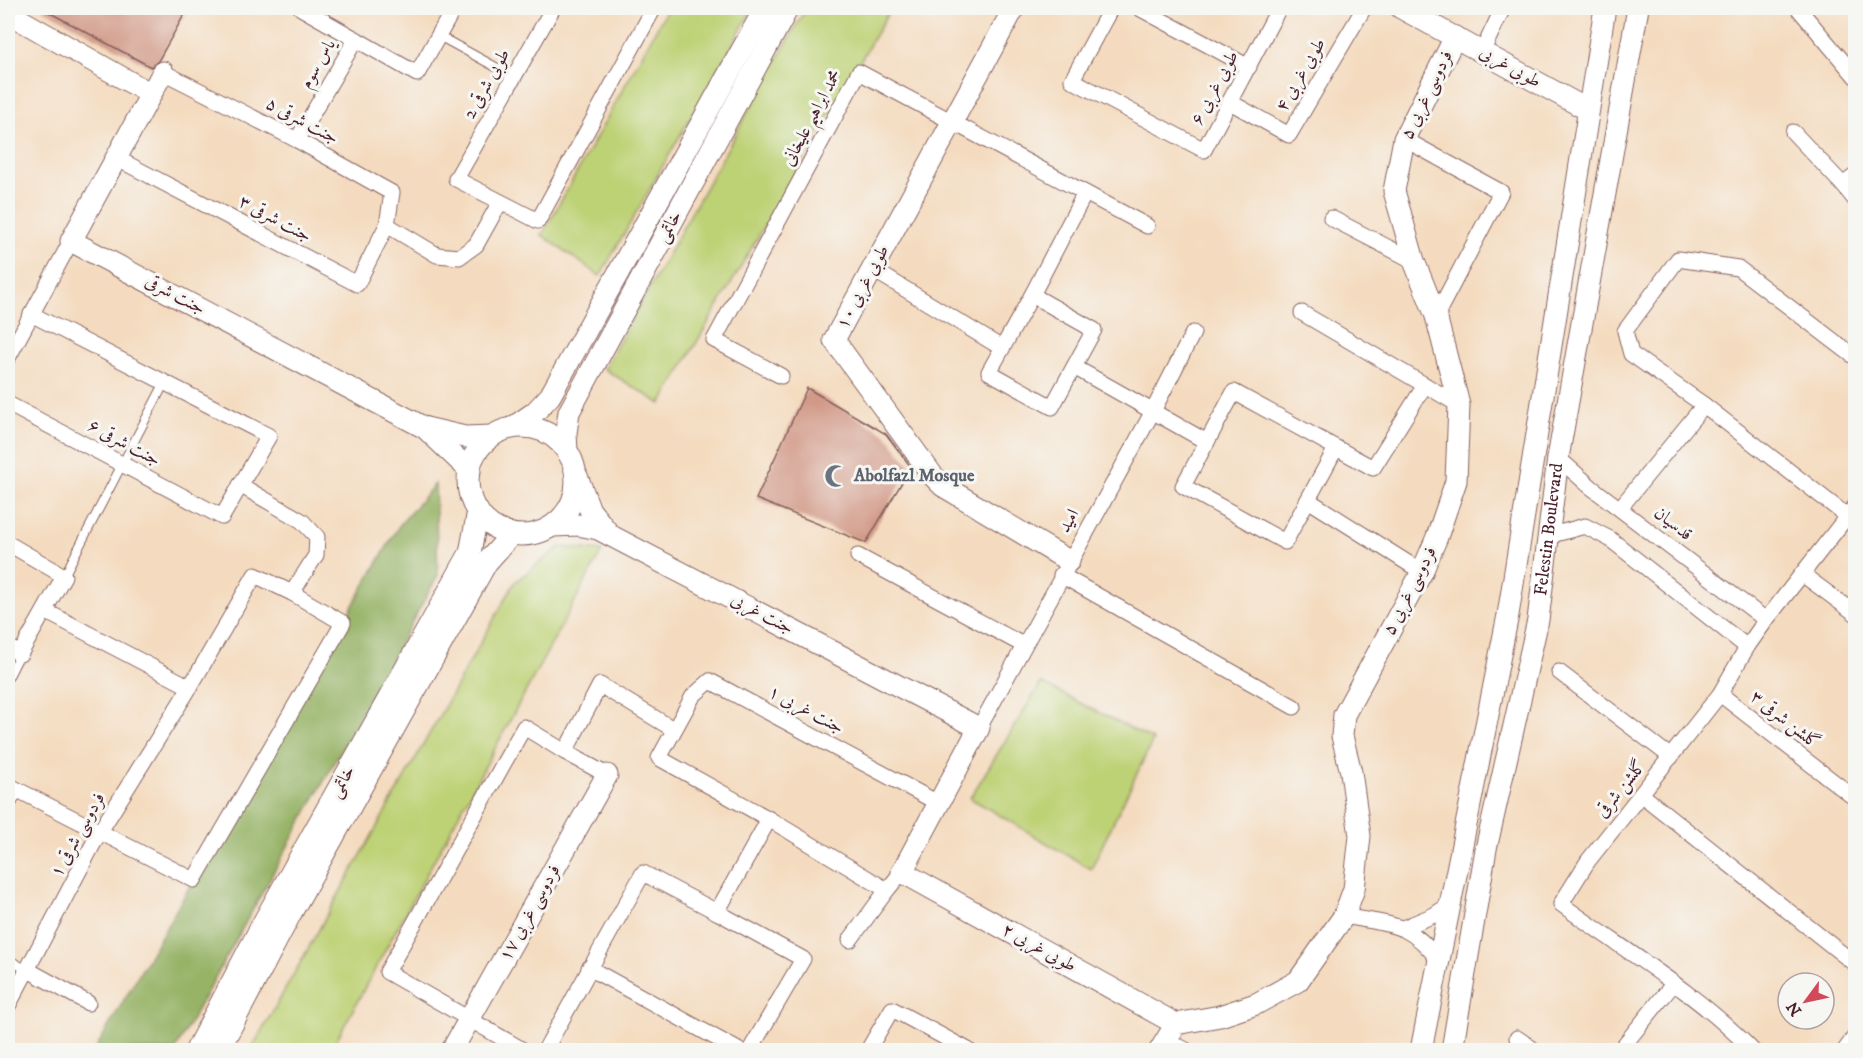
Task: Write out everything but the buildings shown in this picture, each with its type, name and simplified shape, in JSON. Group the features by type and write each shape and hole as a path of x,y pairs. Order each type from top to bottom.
{"main road":[{"name":"خاتمی","path":"502,432 535,412 550,396 765,8"},
{"name":"خاتمی","path":"571,461 566,433 569,412 788,8"},
{"name":"طوبی غربی ۱۰","path":"1014,8 834,340 933,476 943,486 1065,568"},
{"name":"طوبی غربی","path":"1401,8 1588,110"},
{"name":"Felestin Boulevard","path":"1421,1050 1508,615 1605,8"},
{"name":"Felestin Boulevard","path":"1452,1050 1486,849 1538,620 1558,458 1638,8"},
{"path":"8,13 151,94"},
{"name":"فردوسی غربی ۵","path":"1167,1038 1256,1004 1298,981 1344,916 1354,889 1360,836 1351,772 1342,736 1344,715 1422,572 1437,537 1456,481 1459,405 1436,316 1414,261 1394,191 1404,139 1455,37"},
{"path":"71,241 163,72"},
{"name":"جنت شرقی","path":"71,241 425,428"},
{"path":"425,428 465,436 527,428 543,431 556,440 571,461 576,486 572,502 564,516 553,526 540,532 526,535 499,530 487,522 471,499 470,471 474,457 482,446 502,432"},
{"path":"425,428 470,471"},
{"name":"جنت غربی","path":"571,461 590,510 610,535 979,728"},
{"name":"خاتمی","path":"196,1050 264,921 470,553 478,512"},
{"path":"553,526 578,525 598,529 610,535"},
{"name":"خاتمی","path":"219,1050 295,905 487,562 512,534"},
{"path":"1508,615 1538,620"},
{"path":"902,872 979,728"},
{"name":"فردوسی غربی ۱۷","path":"452,1050 607,775"},
{"name":"طوبی غربی ۲","path":"902,872 1167,1038"}],"street":[{"path":"301,8 417,74 454,8"},
{"name":"طوبی شرقی 2","path":"500,202 456,179 553,8"},
{"path":"387,225 437,255 459,257 476,245 500,202 538,221 654,8"},
{"name":"طوبی غربی ۶","path":"1111,8 1072,80 1204,150 1279,8"},
{"path":"1139,8 1249,67"},
{"name":"طوبی غربی ۴","path":"1230,102 1288,135 1364,8"},
{"path":"1482,52 1503,8"},
{"path":"1799,8 1856,77"},
{"name":"یاس سوم","path":"297,140 356,39"},
{"name":"جنت شرقی ۵","path":"163,72 297,140 392,193 387,225"},
{"name":"محمد ابراهیم علیخانی","path":"781,376 714,340 859,72 1147,226"},
{"path":"1793,132 1856,201"},
{"path":"1404,139 1501,192 1436,316"},
{"name":"جنت شرقی ۳","path":"116,158 357,284 387,225"},
{"path":"1843,185 1856,175"},
{"path":"1032,295 1094,330 1052,407 989,372 1085,192"},
{"path":"1331,218 1414,261"},
{"path":"8,358 71,241"},
{"path":"1851,510 1631,354 1625,331 1677,259 1738,268 1856,358"},
{"path":"872,269 1002,348"},
{"path":"1302,313 1459,405"},
{"path":"13,788 194,880 343,623 292,593 316,555 317,537 302,520 240,484 268,436 32,314"},
{"name":"امید","path":"979,728 1153,411 1192,333"},
{"path":"1074,367 1208,442"},
{"path":"1336,448 1285,542 1183,486 1234,392 1373,468 1425,385"},
{"name":"جنت شرقی ۶","path":"8,404 222,517 240,484"},
{"path":"1620,508 1704,405"},
{"name":"قدسیان","path":"1558,458 1591,487 1766,620"},
{"path":"1308,500 1422,572"},
{"name":"گلشن شرقی","path":"1752,1050 1674,983 1560,904 1588,861 1720,694 1747,647 1766,620 1851,510"},
{"path":"1548,536 1585,526 1610,539 1747,647"},
{"path":"8,546 9,544 64,576 45,611 14,651"},
{"path":"858,555 1023,645"},
{"path":"1065,568 1294,707"},
{"path":"1802,574 1856,614"},
{"name":"فردوسی شرقی ۱","path":"8,1006 99,833 190,687 255,575 292,593"},
{"path":"45,611 190,687"},
{"path":"1559,672 1671,757"},
{"name":"جنت غربی ۱","path":"673,729 693,696 710,681 938,803"},
{"path":"565,752 600,685 673,729 659,758 769,819 887,890"},
{"name":"گلشن شرقی ۳","path":"1720,694 1856,799"},
{"path":"523,1050 387,972 524,727 607,775"},
{"path":"1642,795 1856,964"},
{"path":"717,912 769,819"},
{"path":"850,940 902,872"},
{"path":"545,1050 643,873 803,959 750,1050"},
{"path":"1403,928 1434,915 1449,905"},
{"path":"1344,916 1403,928 1419,937 1439,961"},
{"path":"589,968 738,1050"},
{"path":"28,970 88,1003"},
{"path":"1627,1048 1674,983"},
{"path":"868,1050 892,1009 968,1050"},
{"path":"1845,1050 1856,1035"},
{"path":"1167,1038 1186,1050"},
{"path":"1517,1038 1534,1050"}],"lane":[{"path":"439,36 514,77"},
{"path":"64,576 165,382"},
{"path":"8,678 14,651"},
{"path":"8,811 13,788"},
{"path":"8,959 28,970"}],"green space":[{"path":"668,8 753,8 600,276 542,235"},
{"path":"806,8 891,8 661,404 604,369"},
{"path":"435,484 438,575 175,1050 95,1050 399,526"},
{"path":"560,547 602,551 331,1050 251,1050 515,582"},
{"path":"1041,683 1153,740 1091,869 970,798"}],"place":[{"name":"Abolfazl Mosque","path":"836,476"}]}
